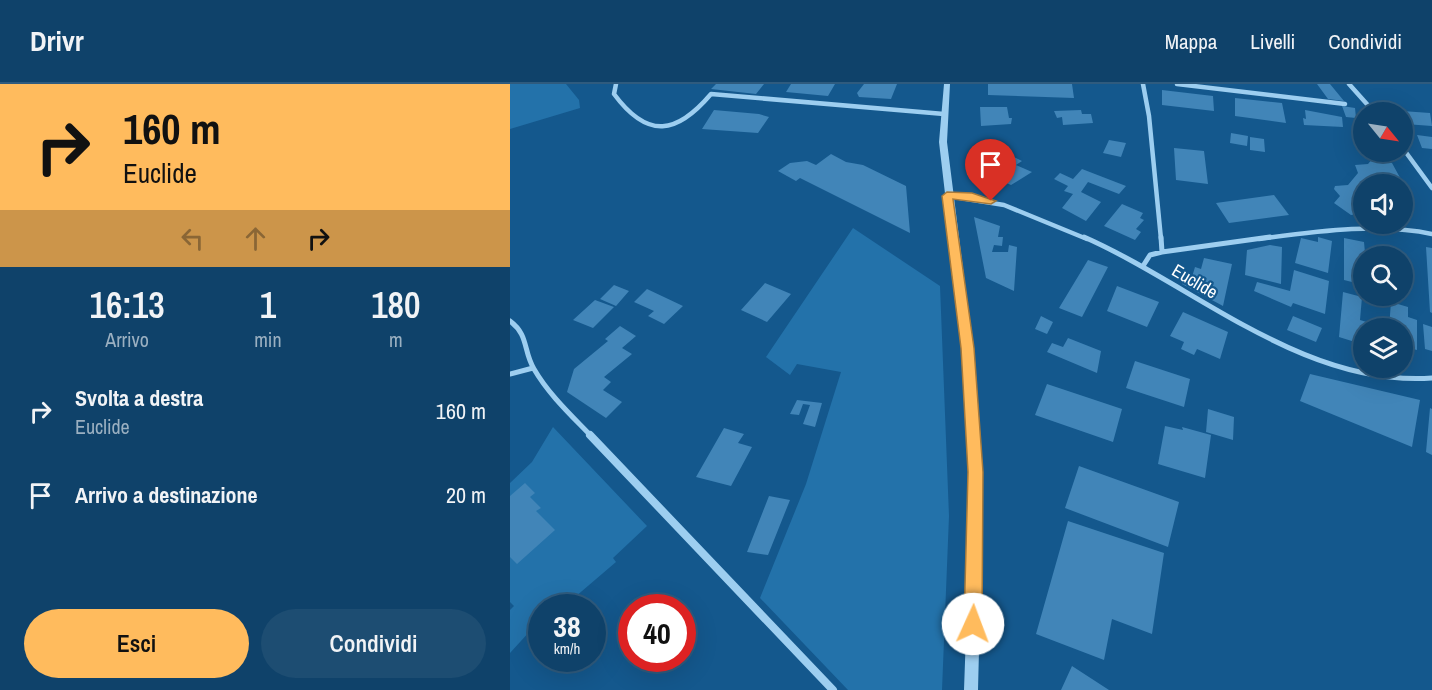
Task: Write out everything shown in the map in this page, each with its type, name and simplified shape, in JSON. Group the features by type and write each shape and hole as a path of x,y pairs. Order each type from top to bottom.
{"street":[{"path":"616,84 614,94 623,108 644,123 663,126 675,125 688,119 711,94 944,114"},
{"path":"947,84 944,114 947,196 968,348 977,493 971,690"},
{"path":"1143,84 1149,116 1162,252"},
{"path":"1177,84 1345,104"},
{"path":"1349,84 1365,102"},
{"path":"1413,162 1432,188"},
{"name":"Euclide","path":"947,196 972,196 1009,205 1143,266 1260,336 1313,357 1361,371 1403,378 1432,378"},
{"path":"1143,266 1150,255 1162,252 1317,231 1431,231"},
{"path":"510,321 521,329 533,368 554,397 833,690"},
{"path":"510,374 533,368"}],"shaded area":[{"path":"510,84 566,84 579,100 580,108 510,129"},
{"path":"853,228 940,286 949,516 942,690 848,690 760,598 806,484 841,372 797,364 790,375 766,357"},
{"path":"553,427 647,526 613,558 616,562 579,594 528,594 528,633 510,653 510,610 514,606 510,602 510,483 532,462"}],"building":[{"path":"716,84 764,84 756,94 711,89"},
{"path":"791,84 835,84 828,96 786,92"},
{"path":"864,84 897,84 891,99 859,97 857,93"},
{"path":"988,84 1072,84 1074,98 988,95"},
{"path":"1317,84 1330,84 1344,101 1328,99"},
{"path":"1162,90 1213,96 1214,111 1162,105"},
{"path":"1235,98 1282,103 1286,123 1235,116"},
{"path":"1342,106 1353,108 1353,118 1346,117"},
{"path":"980,107 1007,107 1009,118 1012,118 1011,124 981,126"},
{"path":"714,110 769,117 758,133 702,129"},
{"path":"1081,110 1082,114 1091,114 1093,123 1063,125 1062,117 1057,118 1054,111"},
{"path":"1305,110 1342,117 1343,127 1304,125"},
{"path":"1413,112 1430,113 1432,126 1413,125"},
{"path":"1231,133 1248,136 1247,146 1230,143"},
{"path":"1417,135 1432,137 1432,149 1422,148"},
{"path":"1250,137 1264,139 1265,152 1250,150"},
{"path":"1109,140 1126,143 1121,157 1103,153"},
{"path":"1174,148 1204,151 1208,184 1176,180"},
{"path":"1006,153 1022,161 1016,165 1032,172 1011,185 993,177 1002,171 990,164"},
{"path":"831,154 846,162 863,165 906,186 910,233 800,178 796,181 778,171 790,163 807,161 816,165"},
{"path":"1370,162 1392,163 1398,174 1357,174 1355,165"},
{"path":"1082,169 1126,186 1119,194 1088,182 1081,192 1101,202 1086,221 1062,208 1073,194 1064,191 1068,186 1054,179 1060,173 1073,179"},
{"path":"1353,179 1353,215 1351,215 1334,203 1340,196 1334,189 1335,186 1348,185"},
{"path":"1274,195 1289,215 1229,223 1216,203"},
{"path":"1122,204 1143,213 1140,218 1144,220 1136,229 1141,232 1135,240 1104,226"},
{"path":"974,217 1000,226 998,237 1003,237 1002,246 994,245 992,252 1008,252 1009,245 1017,247 1014,291 986,278"},
{"path":"1318,237 1332,241 1328,273 1295,263 1301,238 1318,242"},
{"path":"1344,238 1364,242 1364,246 1353,246 1353,282 1344,280"},
{"path":"1270,245 1282,247 1281,284 1245,275 1247,250"},
{"path":"1426,247 1432,248 1432,313 1430,312"},
{"path":"1204,258 1232,264 1223,306 1182,284 1187,275 1192,277 1195,267 1201,269"},
{"path":"1088,260 1108,267 1082,317 1059,308"},
{"path":"1294,270 1329,281 1325,314 1293,303 1291,307 1254,291 1257,282 1290,291"},
{"path":"765,283 791,294 767,322 741,310"},
{"path":"614,285 629,291 616,306 600,299"},
{"path":"1117,286 1159,302 1147,327 1107,311"},
{"path":"647,289 683,306 664,324 648,316 654,311 634,302"},
{"path":"1343,292 1353,295 1353,306 1361,306 1360,318 1353,318 1353,341 1339,337"},
{"path":"595,300 614,307 593,328 573,320"},
{"path":"1391,306 1408,307 1408,317 1411,318 1390,318"},
{"path":"1183,312 1228,332 1220,359 1197,349 1194,355 1181,349 1184,342 1170,336"},
{"path":"1041,316 1053,322 1047,334 1035,329"},
{"path":"1293,316 1322,328 1316,342 1287,330"},
{"path":"1413,319 1417,320 1417,350 1413,349"},
{"path":"1423,324 1432,327 1432,351 1425,349"},
{"path":"620,326 636,336 622,348 632,354 604,377 611,382 603,390 622,402 606,418 567,392 574,369 608,341 605,339"},
{"path":"1068,338 1101,351 1097,373 1047,352 1052,343 1063,347"},
{"path":"1135,361 1190,379 1184,407 1126,388"},
{"path":"1310,374 1420,400 1412,447 1300,401"},
{"path":"1047,384 1122,409 1113,442 1035,415"},
{"path":"797,400 822,403 815,427 803,424 810,405 803,404 799,415 790,414"},
{"path":"1430,408 1432,409 1432,455 1426,452"},
{"path":"1208,409 1234,417 1233,440 1206,432"},
{"path":"1165,426 1183,430 1182,427 1211,435 1205,478 1158,464"},
{"path":"724,428 744,434 738,443 752,447 731,486 696,477"},
{"path":"1079,466 1179,502 1168,547 1065,508"},
{"path":"525,483 535,493 530,497 541,508 536,511 555,530 517,564 510,557 510,496"},
{"path":"769,496 790,500 768,555 747,552"},
{"path":"1068,521 1164,553 1152,634 1112,619 1104,660 1036,634"},
{"path":"1072,666 1109,690 1061,690"}],"route":[{"path":"973,624 976,472 968,348 947,196 972,196 991,201"}]}
